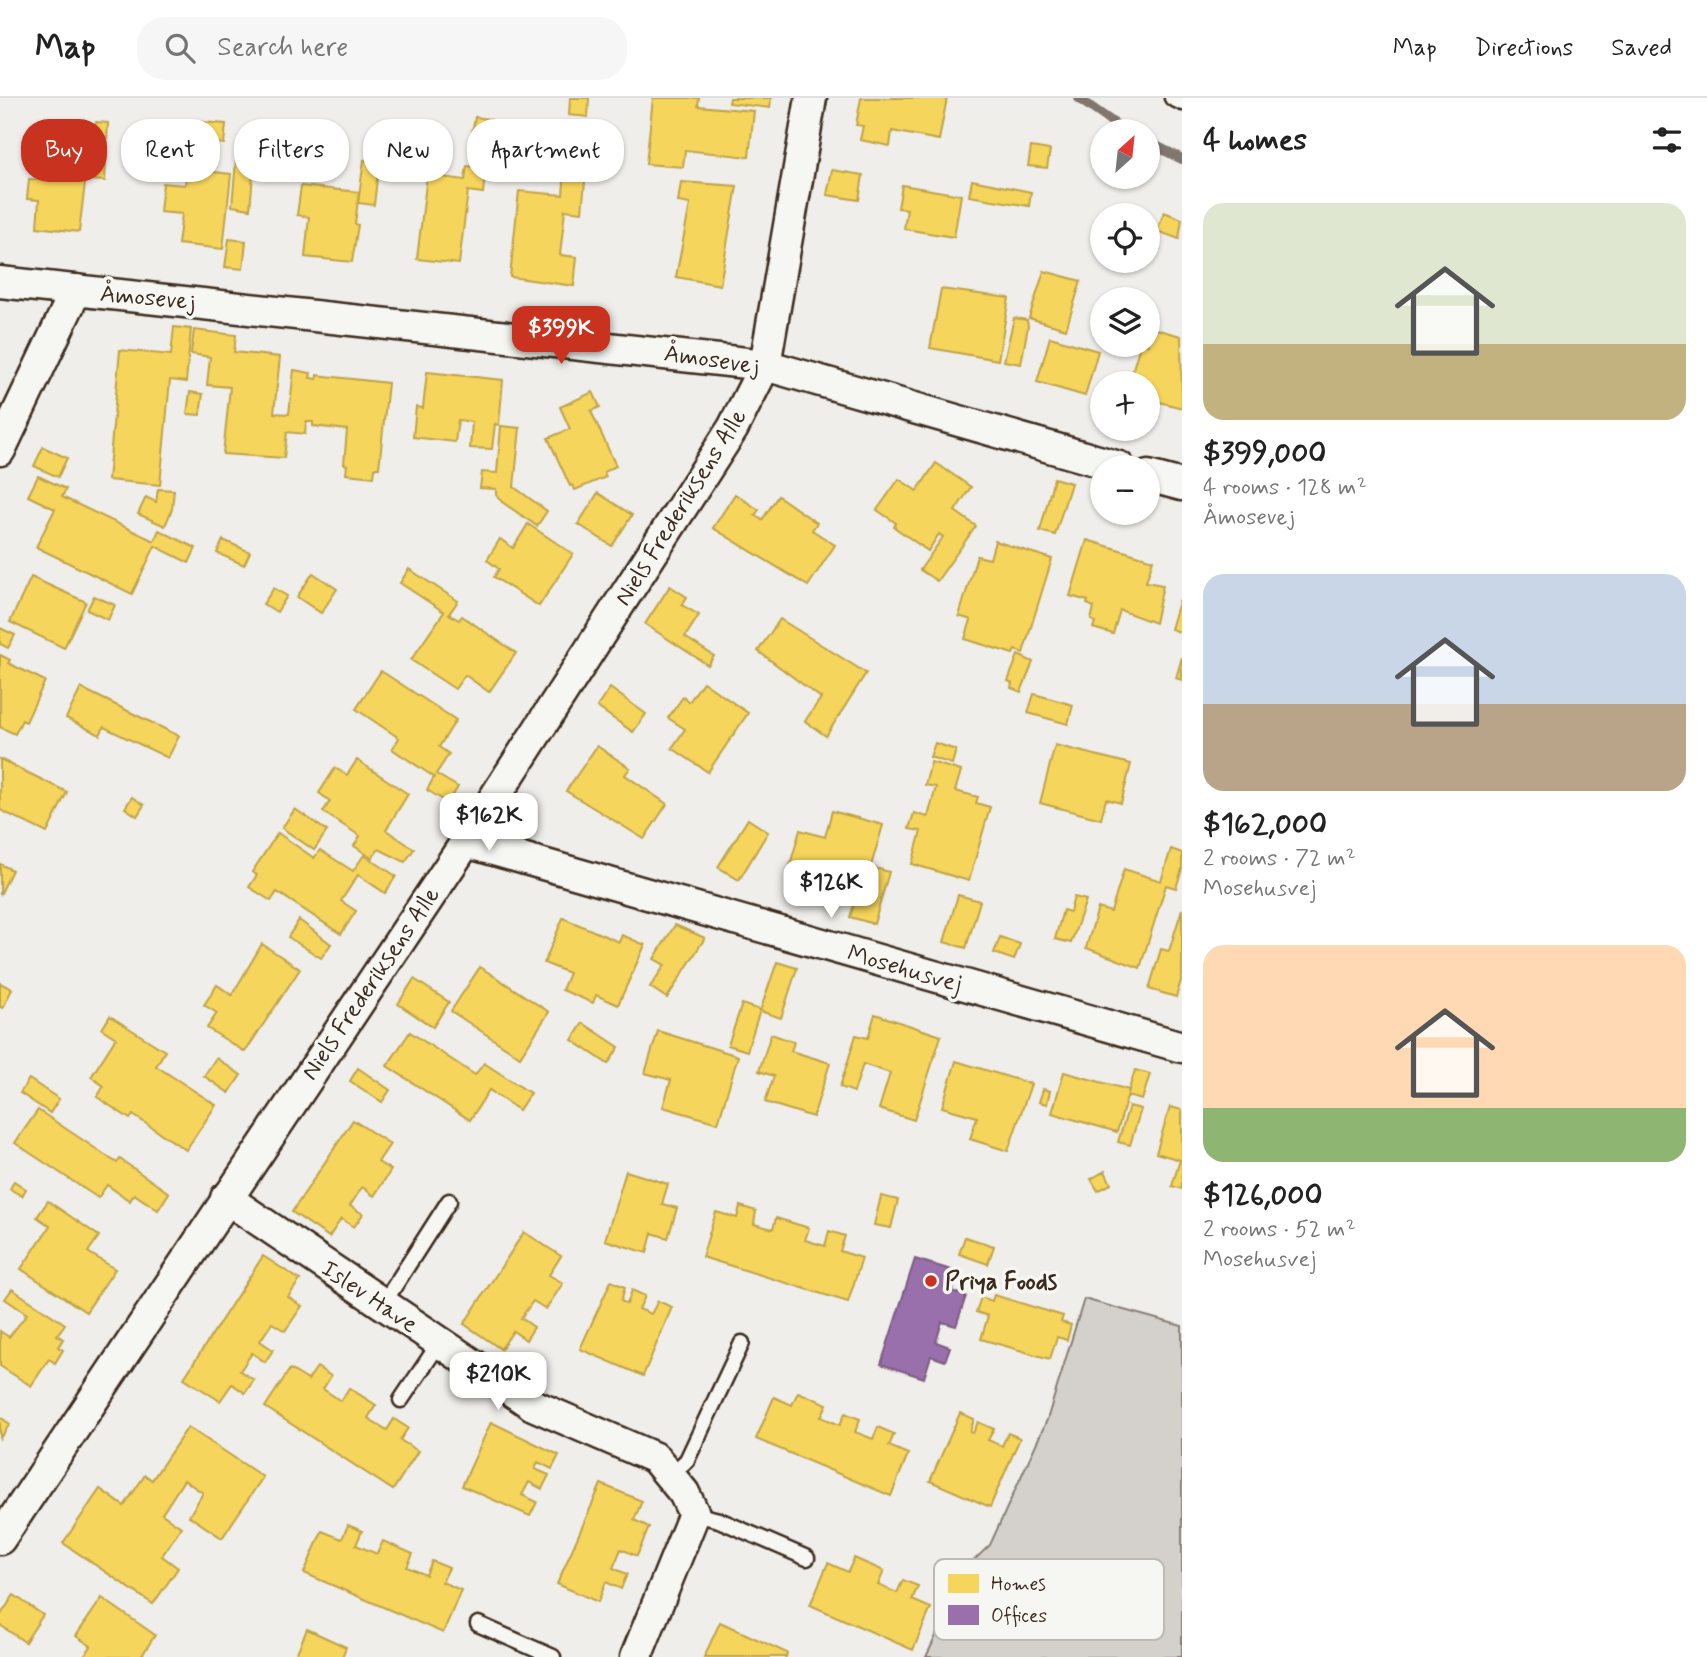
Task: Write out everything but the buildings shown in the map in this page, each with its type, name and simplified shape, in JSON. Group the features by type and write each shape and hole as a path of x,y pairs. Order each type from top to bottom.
{"street":[{"name":"Niels Frederiksens Alle","path":"0,1539 466,842 733,428 765,365 811,98"},
{"name":"Åmosevej","path":"0,282 765,365 1090,459"},
{"path":"0,450 76,290"},
{"path":"1160,479 1182,485"},
{"name":"Mosehusvej","path":"466,842 1182,1047"},
{"name":"Islev Have","path":"226,1198 533,1405 655,1458 684,1493 694,1514"},
{"path":"636,1657 694,1514"}],"lane":[{"path":"1172,98 1182,103"},
{"path":"383,1304 449,1201"},
{"path":"401,1400 440,1342"},
{"path":"670,1476 687,1460 742,1343"},
{"path":"694,1514 719,1520 807,1558"},
{"path":"478,1624 553,1657"}],"shaded area":[{"path":"1084,1299 1182,1326 1182,1657 926,1657 934,1640 1164,1640 1164,1559 975,1559 990,1545 1047,1420"}],"waterway":[{"path":"1078,98 1108,119"},
{"path":"1160,148 1182,159"}],"place":[{"name":"Priya Foods","path":"931,1281"}]}
